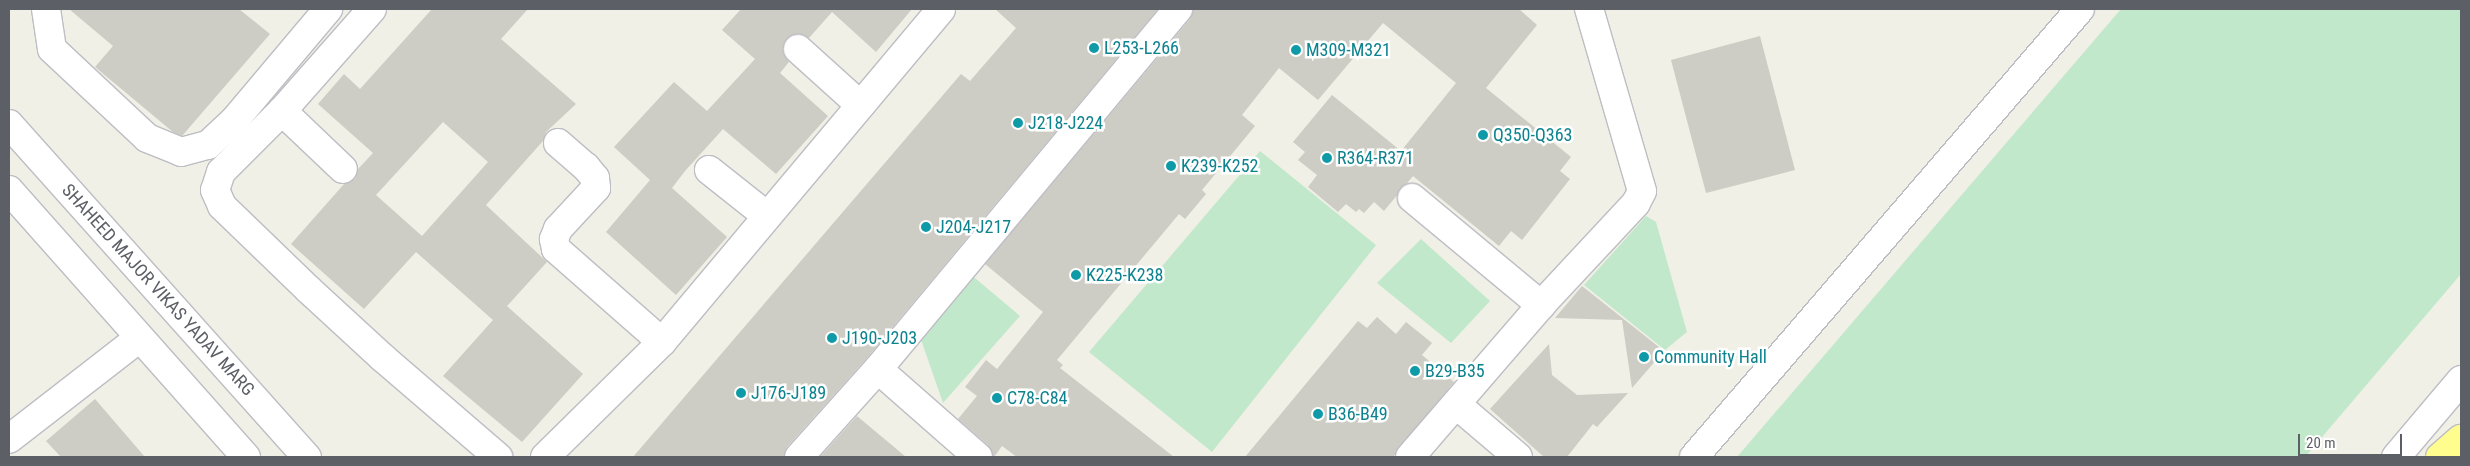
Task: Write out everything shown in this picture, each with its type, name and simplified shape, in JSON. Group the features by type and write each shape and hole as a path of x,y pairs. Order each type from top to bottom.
{"highway":[{"path":"2440,457 2461,439"}],"street":[{"path":"46,9 52,49 147,138 181,152 208,145 233,122 328,9"},
{"path":"372,9 282,111 221,172 215,190 222,206 382,358 498,457"},
{"path":"545,457 662,342 941,9"},
{"path":"799,457 878,369 1178,9"},
{"path":"1410,457 1542,305 1636,203 1642,192 1589,9"},
{"path":"1694,457 2080,9"},
{"path":"798,49 860,105"},
{"path":"282,111 343,169"},
{"name":"SHAHEED MAJOR VIKAS YADAV MARG","path":"9,124 307,457"},
{"path":"558,143 586,167 595,178 596,188 558,229 554,239 556,249 662,342"},
{"path":"709,170 767,216"},
{"path":"9,190 246,457"},
{"path":"1412,198 1542,305"},
{"path":"9,439 139,338"},
{"path":"878,369 978,457"},
{"path":"2396,457 2461,380"},
{"path":"1451,412 1491,457"},
{"path":"1451,412 1518,457"}],"green space":[{"path":"2121,9 2461,9 2461,274 2305,457 1737,457"},
{"path":"1260,151 1376,245 1212,452 1089,352"},
{"path":"1646,216 1656,222 1687,332 1665,350 1584,285"},
{"path":"1421,239 1490,301 1451,343 1377,283"},
{"path":"969,273 1020,316 943,403 919,334"}],"building":[{"path":"69,9 239,9 270,34 182,136 173,132 95,67 113,46"},
{"path":"432,9 528,9 501,39 576,104 546,132 543,141 486,205 547,262 507,306 583,374 522,442 443,376 493,320 416,252 364,309 291,244 344,184 355,179 358,169 373,153 318,104 344,74 360,89","holes":["443,122 488,162 422,236 376,195"]},
{"path":"741,9 912,9 876,52 832,12 809,38 801,34 786,39 783,53 789,62 780,73 828,116 776,174 723,129 685,171 672,188 727,237 676,295 606,232 650,180 614,147 674,82 707,111 755,59 722,30"},
{"path":"995,9 1158,9 866,359 787,447 784,457 633,457 961,74 970,81 1016,28"},
{"path":"1193,9 1519,9 1537,25 1486,88 1571,157 1560,171 1570,179 1522,240 1511,231 1499,246 1413,176 1384,211 1374,202 1364,213 1359,209 1356,212 1346,204 1338,212 1308,187 1317,175 1298,160 1305,152 1293,142 1332,95 1401,151 1456,83 1383,23 1318,100 1279,68 1242,115 1255,126 1202,190 1206,194 1185,219 1179,214 1057,360 1063,365 1060,368 1174,457 1017,457 1002,446 994,457 988,445 958,419 977,396 965,387 986,360 997,369 1043,312 985,264 1190,19"},
{"path":"1760,36 1795,170 1706,193 1671,60"},
{"path":"1582,286 1664,351 1632,388 1622,320 1555,318"},
{"path":"1377,317 1396,334 1406,322 1432,343 1422,355 1454,382 1393,457 1245,457 1358,321 1367,328"},
{"path":"1549,344 1552,375 1577,395 1628,393 1597,427 1593,424 1567,457 1544,457 1490,409"},
{"path":"95,399 145,457 61,457 46,441"},
{"path":"857,416 906,457 820,457"}],"place":[{"name":"L253-L266","path":"1094,48"},
{"name":"M309-M321","path":"1296,50"},
{"name":"J218-J224","path":"1018,123"},
{"name":"Q350-Q363","path":"1483,135"},
{"name":"R364-R371","path":"1327,158"},
{"name":"K239-K252","path":"1171,166"},
{"name":"J204-J217","path":"926,227"},
{"name":"K225-K238","path":"1076,275"},
{"name":"J190-J203","path":"832,338"},
{"name":"Community Hall","path":"1644,357"},
{"name":"B29-B35","path":"1415,371"},
{"name":"J176-J189","path":"741,393"},
{"name":"C78-C84","path":"997,398"},
{"name":"B36-B49","path":"1318,414"}]}
